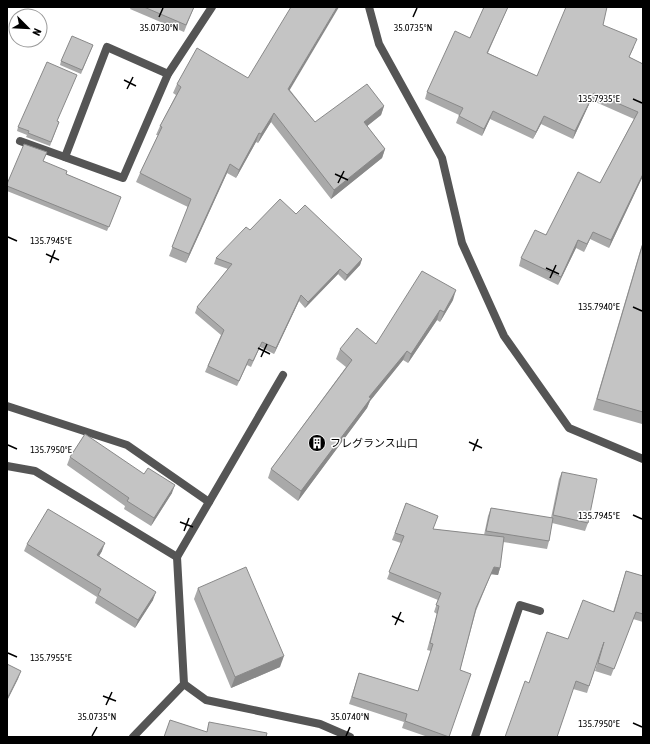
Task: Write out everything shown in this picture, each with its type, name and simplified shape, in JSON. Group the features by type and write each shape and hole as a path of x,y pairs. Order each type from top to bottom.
{"street":[{"path":"20,141 123,178 168,74 212,7"},
{"path":"369,7 379,44 442,158 462,243 504,336 570,428 643,459"},
{"path":"65,157 107,47 168,74"},
{"path":"133,737 184,684 177,557 283,375"},
{"path":"7,406 128,445 209,502"},
{"path":"7,466 35,471 177,557"},
{"path":"475,737 520,604 540,611"},
{"path":"184,684 206,700 320,724 350,737"}],"building":[{"path":"144,7 194,7 186,25"},
{"path":"291,7 337,7 288,89 315,122 367,84 384,106 364,122 385,149 334,190 274,113 261,134 259,133 239,170 230,164 189,254 172,247 191,199 140,173 162,127 160,126 181,87 177,84 197,48 248,78"},
{"path":"484,7 508,7 487,53 537,76 566,7 607,7 603,25 637,39 629,57 643,64 643,174 611,240 593,232 587,244 578,240 561,277 521,258 535,230 546,235 578,172 600,183 638,112 594,93 575,131 544,116 536,132 493,111 484,129 459,116 463,108 427,92 455,31 470,38"},
{"path":"72,36 93,45 82,70 61,61"},
{"path":"47,62 77,75 57,121 59,122 51,142 28,133 29,131 18,127"},
{"path":"24,144 47,152 43,161 67,171 66,174 121,197 109,227 7,186"},
{"path":"280,199 296,214 305,205 362,259 347,275 340,269 308,302 301,295 276,348 262,342 253,361 249,359 239,381 208,366 224,330 197,307 232,264 216,258 246,227 250,230"},
{"path":"643,243 643,412 597,399"},
{"path":"422,271 456,290 444,312 440,310 411,354 407,351 369,397 371,398 301,491 271,469 352,360 340,349 357,328 376,344"},
{"path":"85,434 144,474 148,468 175,485 154,518 127,501 129,498 70,457"},
{"path":"562,472 597,479 588,523 553,515"},
{"path":"406,503 438,516 433,529 504,537 500,568 494,567 476,608 460,670 471,674 449,737 405,721 407,714 352,697 359,673 418,691 433,644 430,643 439,606 436,605 441,593 389,572 404,536 395,533"},
{"path":"491,508 553,518 549,541 486,531"},
{"path":"48,509 105,543 97,555 156,592 138,620 98,595 101,589 27,544"},
{"path":"246,567 284,656 235,677 198,588"},
{"path":"626,571 643,576 643,614 636,612 614,669 598,663 604,642 589,686 576,681 557,737 505,737 525,681 529,683 547,632 568,639 583,600 614,612"},
{"path":"7,664 21,671 7,699"},
{"path":"170,720 207,732 209,722 267,733 266,737 164,737"}],"place":[{"name":"フレグランス山口","path":"317,443"}]}
